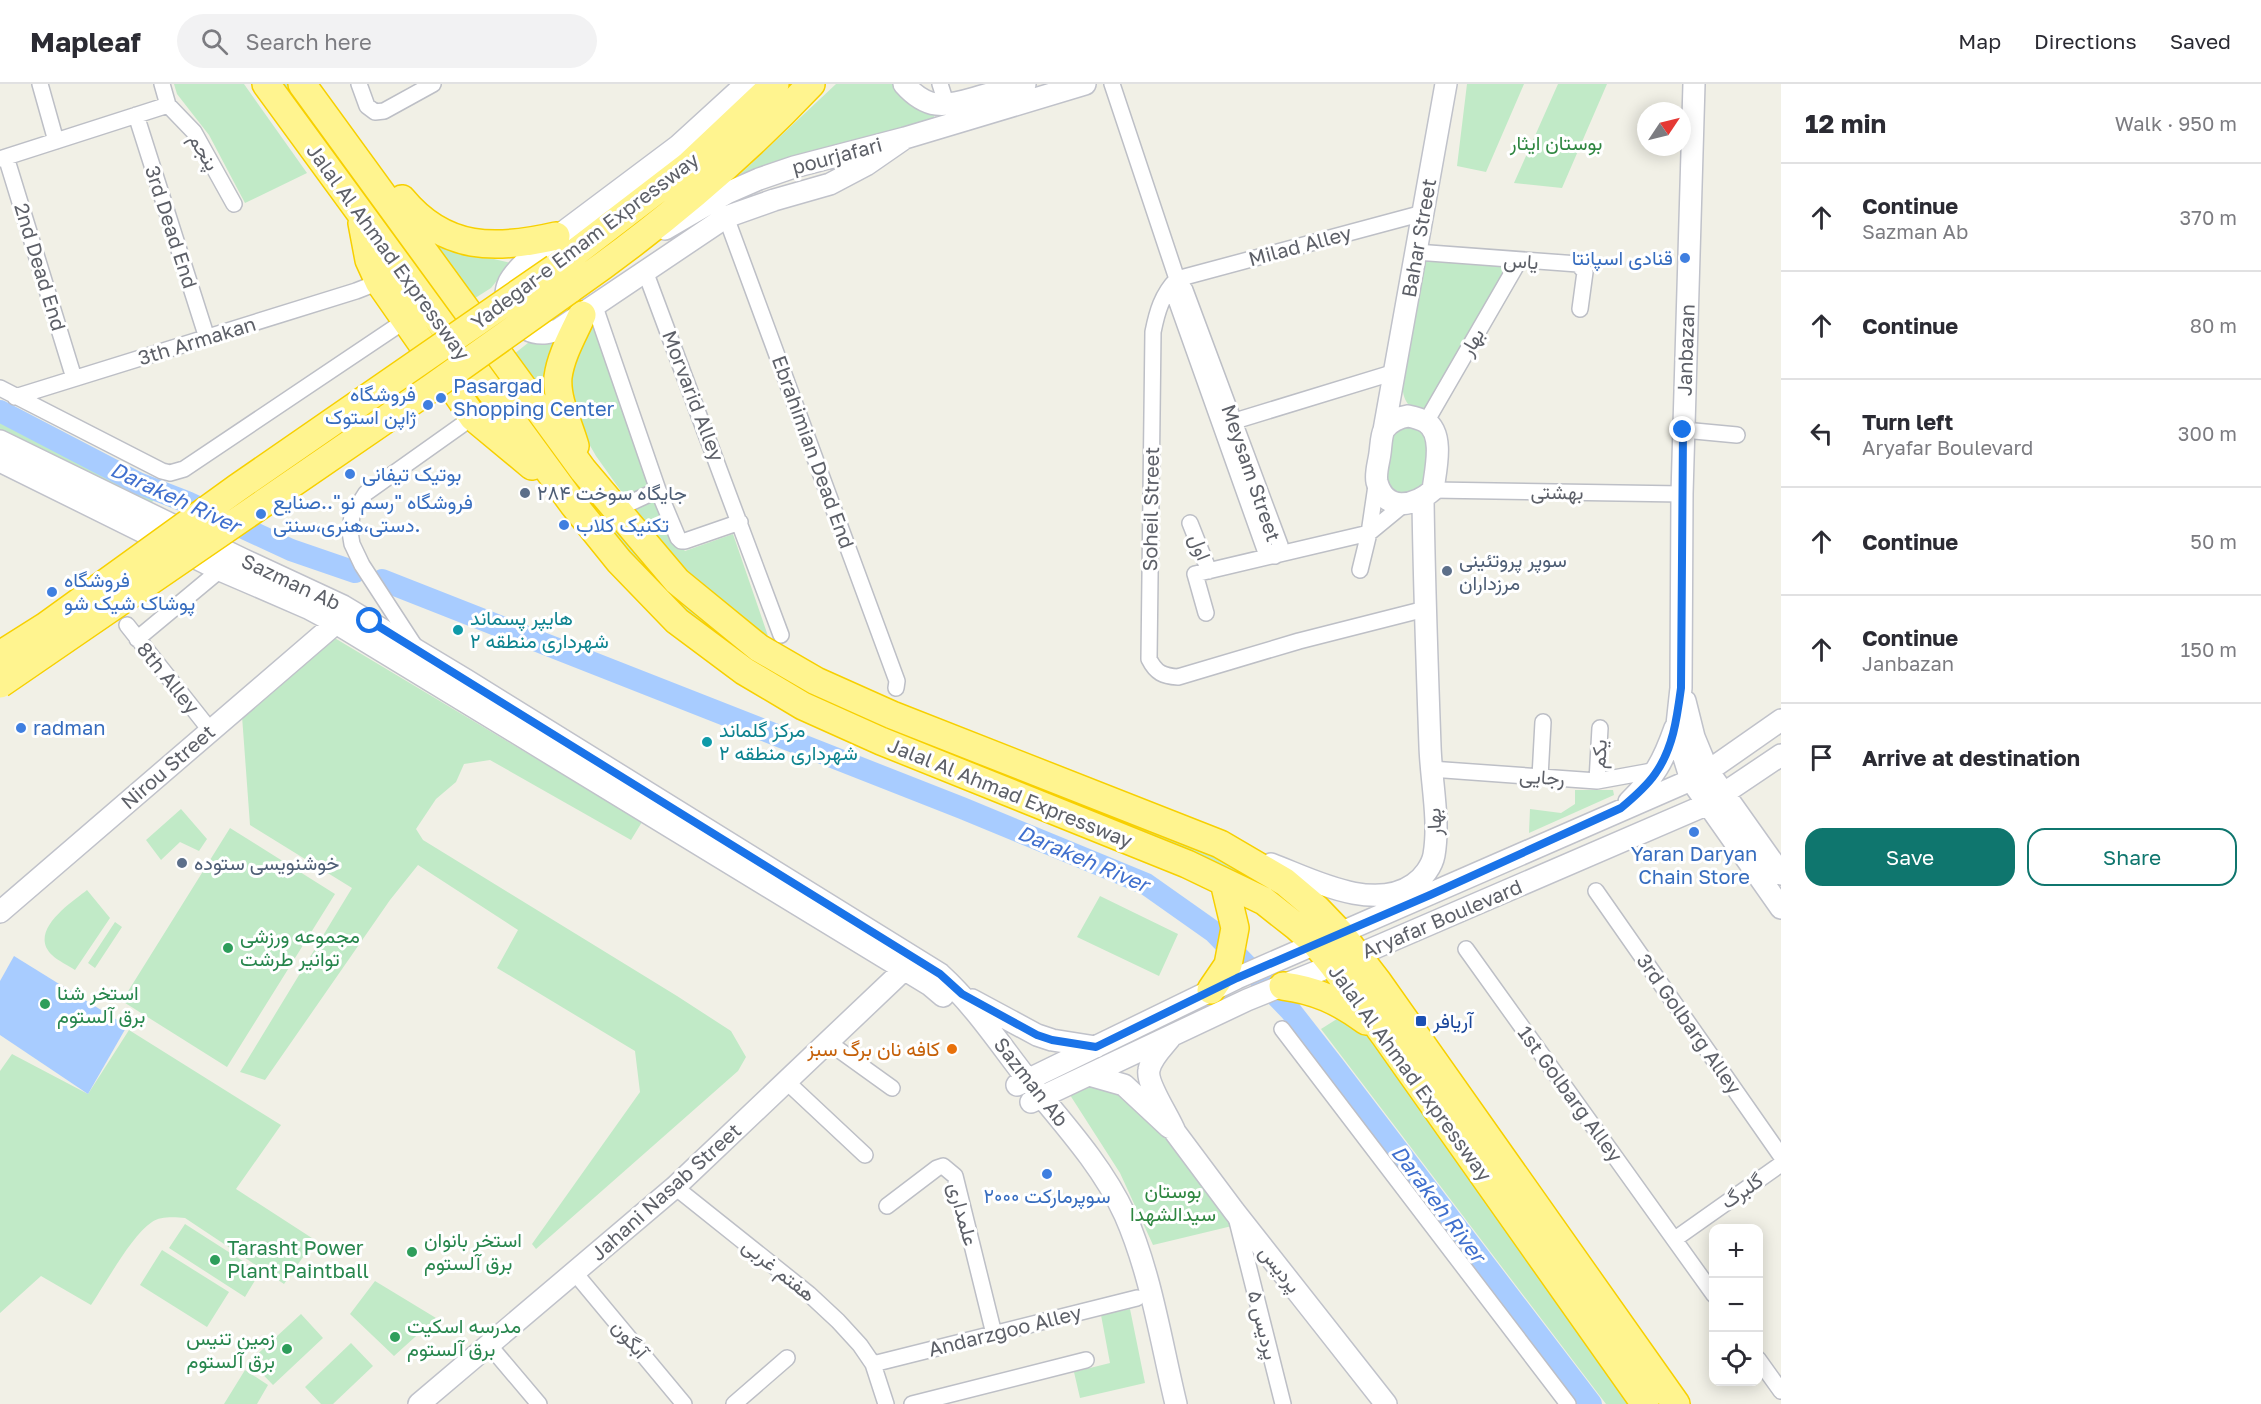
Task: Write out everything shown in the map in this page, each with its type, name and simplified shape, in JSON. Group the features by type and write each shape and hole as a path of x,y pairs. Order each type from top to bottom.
{"highway":[{"name":"Jalal Al Ahmad Expressway","path":"266,84 564,492 619,561 677,621 744,671 803,706 881,741 1187,864 1264,901 1316,944 1385,1036 1645,1404"},
{"name":"Jalal Al Ahmad Expressway","path":"302,84 583,470 615,510 677,581 759,648 816,681 892,715 1220,844 1285,882 1317,909 1358,955 1676,1404"},
{"name":"Yadegar-e Emam Expressway","path":"0,684 430,389 562,279 754,107 776,84"},
{"name":"Yadegar-e Emam Expressway","path":"0,655 46,626 237,488 562,279 605,264 732,160 811,84"},
{"path":"342,139 417,215 448,236 496,246 524,244 556,236"},
{"path":"361,216 369,260 379,282 473,417 564,492"},
{"path":"583,470 561,400 558,379 567,348 588,311"},
{"path":"1093,826 1105,821 1111,810 1106,799"},
{"path":"1211,990 1232,971 1235,928 1224,882"},
{"path":"1277,974 1333,999 1385,1036"}],"main road":[{"path":"746,84 678,146 530,257 509,282 506,292 507,308 517,323 543,334 558,330 726,217 845,178 905,138"},
{"path":"904,84 913,94 926,102 947,106 1025,84"},
{"name":"pourjafari","path":"605,264 759,178 905,138 1085,84"},
{"name":"Bahar Street","path":"1384,430 1446,84"},
{"name":"Janbazan","path":"1694,84 1683,430 1681,688 1683,723 1694,737 1699,776 1716,799"},
{"path":"1393,382 1417,419 1432,429 1437,442 1419,498 1431,769"},
{"path":"1417,419 1394,421 1384,430 1377,479 1385,496 1392,501 1419,498"},
{"name":"Sazman Ab","path":"0,441 77,490 336,623 909,965 940,974 962,994 1022,1083"},
{"name":"Sazman Ab","path":"0,461 77,490"},
{"name":"Sazman Ab","path":"230,568 343,606 419,652 909,965 952,1004 1037,1100 1066,1127 1098,1169 1124,1215 1143,1267 1176,1404"},
{"name":"Nirou Street","path":"0,912 336,623"},
{"name":"Aryafar Boulevard","path":"1037,1100 1247,1000 1316,944 1621,808 1699,776 1781,720"},
{"path":"1621,808 1655,774 1683,723 1716,745 1752,740"},
{"name":"Aryafar Boulevard","path":"1232,971 1277,974 1333,966 1716,799 1781,755"},
{"name":"بهار","path":"1220,844 1326,886 1360,894 1385,895 1398,892 1416,883 1426,872 1433,858 1436,839 1431,769"},
{"path":"1716,799 1781,874"},
{"path":"1716,799 1781,908"},
{"name":"Jahani Nasab Street","path":"419,1404 675,1187 909,965"},
{"path":"1022,1083 1211,990"},
{"path":"962,994 1037,1035 1052,1040 1096,1047"},
{"path":"1172,1035 1155,1056 1148,1071 1149,1079 1170,1117 1175,1132"},
{"path":"1066,1127 1065,1092 1079,1079 1124,1085 1162,1123 1175,1132"},
{"name":"Sazman Ab","path":"1037,1100 1090,1182 1114,1227 1132,1274 1163,1404"},
{"name":"پردیس","path":"1175,1132 1234,1211 1386,1404"}],"street":[{"path":"40,84 56,141"},
{"path":"3,158 168,105 162,84"},
{"path":"359,84 367,106 375,112 384,111 433,84"},
{"path":"940,84 947,106"},
{"path":"1112,84 1177,279"},
{"name":"پنجم","path":"168,105 194,132 234,204"},
{"name":"3rd Dead End","path":"136,115 207,338"},
{"name":"2nd Dead End","path":"3,158 74,378"},
{"name":"Milad Alley","path":"1177,279 1423,213"},
{"name":"Ebrahimian Dead End","path":"726,217 897,681 896,688"},
{"name":"یاس","path":"1416,252 1578,264 1585,272 1580,309"},
{"name":"بهار","path":"1417,419 1519,261"},
{"name":"Morvarid Alley","path":"645,271 781,634"},
{"name":"Meysam Street","path":"1177,279 1174,294 1280,545 1275,556"},
{"name":"Soheil Street","path":"1177,279 1161,302 1153,332 1149,659 1154,669 1165,676 1178,677 1299,641 1425,609"},
{"name":"3th Armakan","path":"15,397 379,282"},
{"path":"588,311 658,490 681,541 740,522"},
{"path":"0,388 162,471 176,473 406,320"},
{"path":"1228,423 1393,382"},
{"path":"419,652 362,566 352,544 350,531 352,515 366,493 473,417"},
{"path":"1683,430 1737,435"},
{"path":"1360,570 1369,533 1377,479"},
{"path":"615,510 658,490"},
{"name":"بهشتی","path":"1419,498 1682,494"},
{"path":"1202,573 1369,533 1419,498"},
{"name":"اول","path":"1190,523 1202,573 1206,613"},
{"path":"137,639 230,568"},
{"name":"8th Alley","path":"127,625 210,730"},
{"path":"1540,777 1543,722"},
{"name":"یکم","path":"1597,781 1600,728"},
{"name":"رجایی","path":"1431,769 1597,781 1652,771"},
{"name":"3rd Golbarg Alley","path":"1596,891 1781,1156"},
{"name":"1st Golbarg Alley","path":"1466,949 1709,1289"},
{"path":"1282,1029 1568,1404"},
{"path":"828,1042 892,1088"},
{"path":"787,1082 865,1155"},
{"name":"گلبرگ","path":"1675,1239 1781,1164"},
{"name":"علمداری","path":"887,1206 937,1168 943,1166 955,1176 994,1334"},
{"name":"هفتم غربی","path":"675,1187 818,1301 850,1334 873,1364 886,1404"},
{"name":"پردیس ۵","path":"1234,1211 1283,1404"},
{"name":"آبگون","path":"575,1273 684,1404"},
{"name":"Andarzgoo Alley","path":"873,1364 1137,1298"},
{"path":"489,1345 538,1404"},
{"path":"734,1404 787,1358"},
{"path":"912,1404 1086,1360"},
{"path":"1763,1366 1781,1391"}],"green space":[{"path":"174,84 244,84 307,173 245,203 209,135 177,94"},
{"path":"281,84 292,84 728,636 1216,857 1286,897 1302,912 1229,872 801,698 661,592 580,495"},
{"path":"836,84 895,84 934,114 934,119 740,180 737,177"},
{"name":"بوستان ایثار","path":"1467,84 1524,84 1486,172 1457,166"},
{"name":"بوستان ایثار","path":"1558,84 1607,84 1562,188 1514,183"},
{"path":"415,221 472,254 511,263 491,288 472,300"},
{"path":"1423,259 1510,266 1426,414 1411,407 1405,399 1402,383"},
{"path":"594,324 672,537 685,551 733,534 768,636 695,584 638,515 596,456 573,416 568,369 576,348"},
{"path":"533,339 550,344 566,340 562,427 514,354"},
{"path":"0,419 156,496 151,504 0,431"},
{"path":"1405,425 1415,426 1428,437 1429,474 1420,493 1394,496 1383,469 1389,437"},
{"path":"333,637 642,822 631,840 490,760 464,764 456,782 436,799 416,829 423,840 731,1031 746,1057 738,1071 536,1249 532,1244 640,1092 635,1051 497,968 518,930 418,865 390,900 265,1080 240,1072 352,888 250,825 242,716"},
{"path":"1575,790 1613,790 1614,795 1529,833 1530,809 1561,813 1575,804"},
{"path":"181,809 207,839 199,851 180,842 161,860 146,840"},
{"name":"مجموعه ورزشی توانیر طرشت","path":"230,828 335,894 227,1067 122,1001"},
{"path":"87,890 110,918 75,970 52,955 46,946 45,936 54,918"},
{"path":"1100,896 1178,934 1159,976 1077,937"},
{"path":"115,922 122,927 95,968 88,963"},
{"path":"1348,1012 1390,1064 1435,1131 1460,1153 1637,1404 1606,1404 1321,1029"},
{"path":"129,1030 281,1125 236,1189 315,1240 284,1284 185,1218 159,1219 152,1222 136,1238 119,1260 91,1305 41,1276 0,1313 0,1071 12,1054 88,1094"},
{"name":"بوستان سیدالشهدا","path":"1087,1083 1124,1095 1170,1142 1232,1226 1153,1245 1120,1173 1070,1095"},
{"name":"Tarasht Power Plant Paintball","path":"185,1224 260,1272 245,1297 169,1248"},
{"path":"162,1250 229,1292 207,1327 140,1285"},
{"name":"مدرسه اسکیت برق آلستوم","path":"375,1281 436,1318 394,1356 350,1314"},
{"path":"1130,1309 1145,1383 1080,1398 1074,1372 1110,1363 1101,1315"},
{"name":"زمین تنیس برق آلستوم","path":"301,1314 323,1338 273,1385 250,1361"},
{"name":"زمین تنیس برق آلستوم","path":"351,1343 373,1366 333,1404 321,1404 305,1387"},
{"name":"زمین تنیس برق آلستوم","path":"245,1370 268,1385 257,1404 224,1404"}],"water":[{"name":"استخر شنا برق آلستوم","path":"14,956 127,1026 88,1094 0,1035 0,981"}],"waterway":[{"name":"Darakeh River","path":"0,411 138,483 187,502 291,550 355,572"},
{"name":"Darakeh River","path":"382,580 962,808 1146,884 1214,932 1290,1010 1591,1404"}],"place":[{"name":"قنادی اسپانتا","path":"1685,258"},
{"name":"Pasargad Shopping Center","path":"441,398"},
{"name":"فروشگاه ژاپن استوک","path":"428,405"},
{"name":"بوتیک تیفانی","path":"350,474"},
{"name":"جایگاه سوخت ۲۸۴","path":"525,493"},
{"name":"فروشگاه \"رسم نو\"..صنایع دستی،هنری،سنتی.","path":"261,514"},
{"name":"تکنیک کلاب","path":"564,525"},
{"name":"سوپر پروتئینی مرزداران","path":"1447,571"},
{"name":"فروشگاه پوشاک شیک شو","path":"52,592"},
{"name":"هایپر پسماند شهرداری منطقه ۲","path":"458,630"},
{"name":"radman","path":"21,728"},
{"name":"مرکز گلماند شهرداری منطقه ۲","path":"707,742"},
{"name":"Yaran Daryan Chain Store","path":"1694,832"},
{"name":"خوشنویسی ستوده","path":"182,863"},
{"name":"مجموعه ورزشی توانیر طرشت","path":"228,948"},
{"name":"استخر شنا برق آلستوم","path":"45,1004"},
{"name":"آریافر","path":"1421,1021"},
{"name":"کافه نان برگ سبز","path":"952,1049"},
{"name":"سوپرمارکت ۲۰۰۰","path":"1047,1174"},
{"name":"استخر بانوان برق آلستوم","path":"412,1252"},
{"name":"Tarasht Power Plant Paintball","path":"215,1260"},
{"name":"مدرسه اسکیت برق آلستوم","path":"395,1337"},
{"name":"زمین تنیس برق آلستوم","path":"287,1349"}],"route":[{"path":"370,621 940,974 962,994 1037,1035 1052,1040 1096,1047 1237,978 1430,895 1621,808 1645,786 1665,757 1677,724 1681,688 1683,430"}]}
